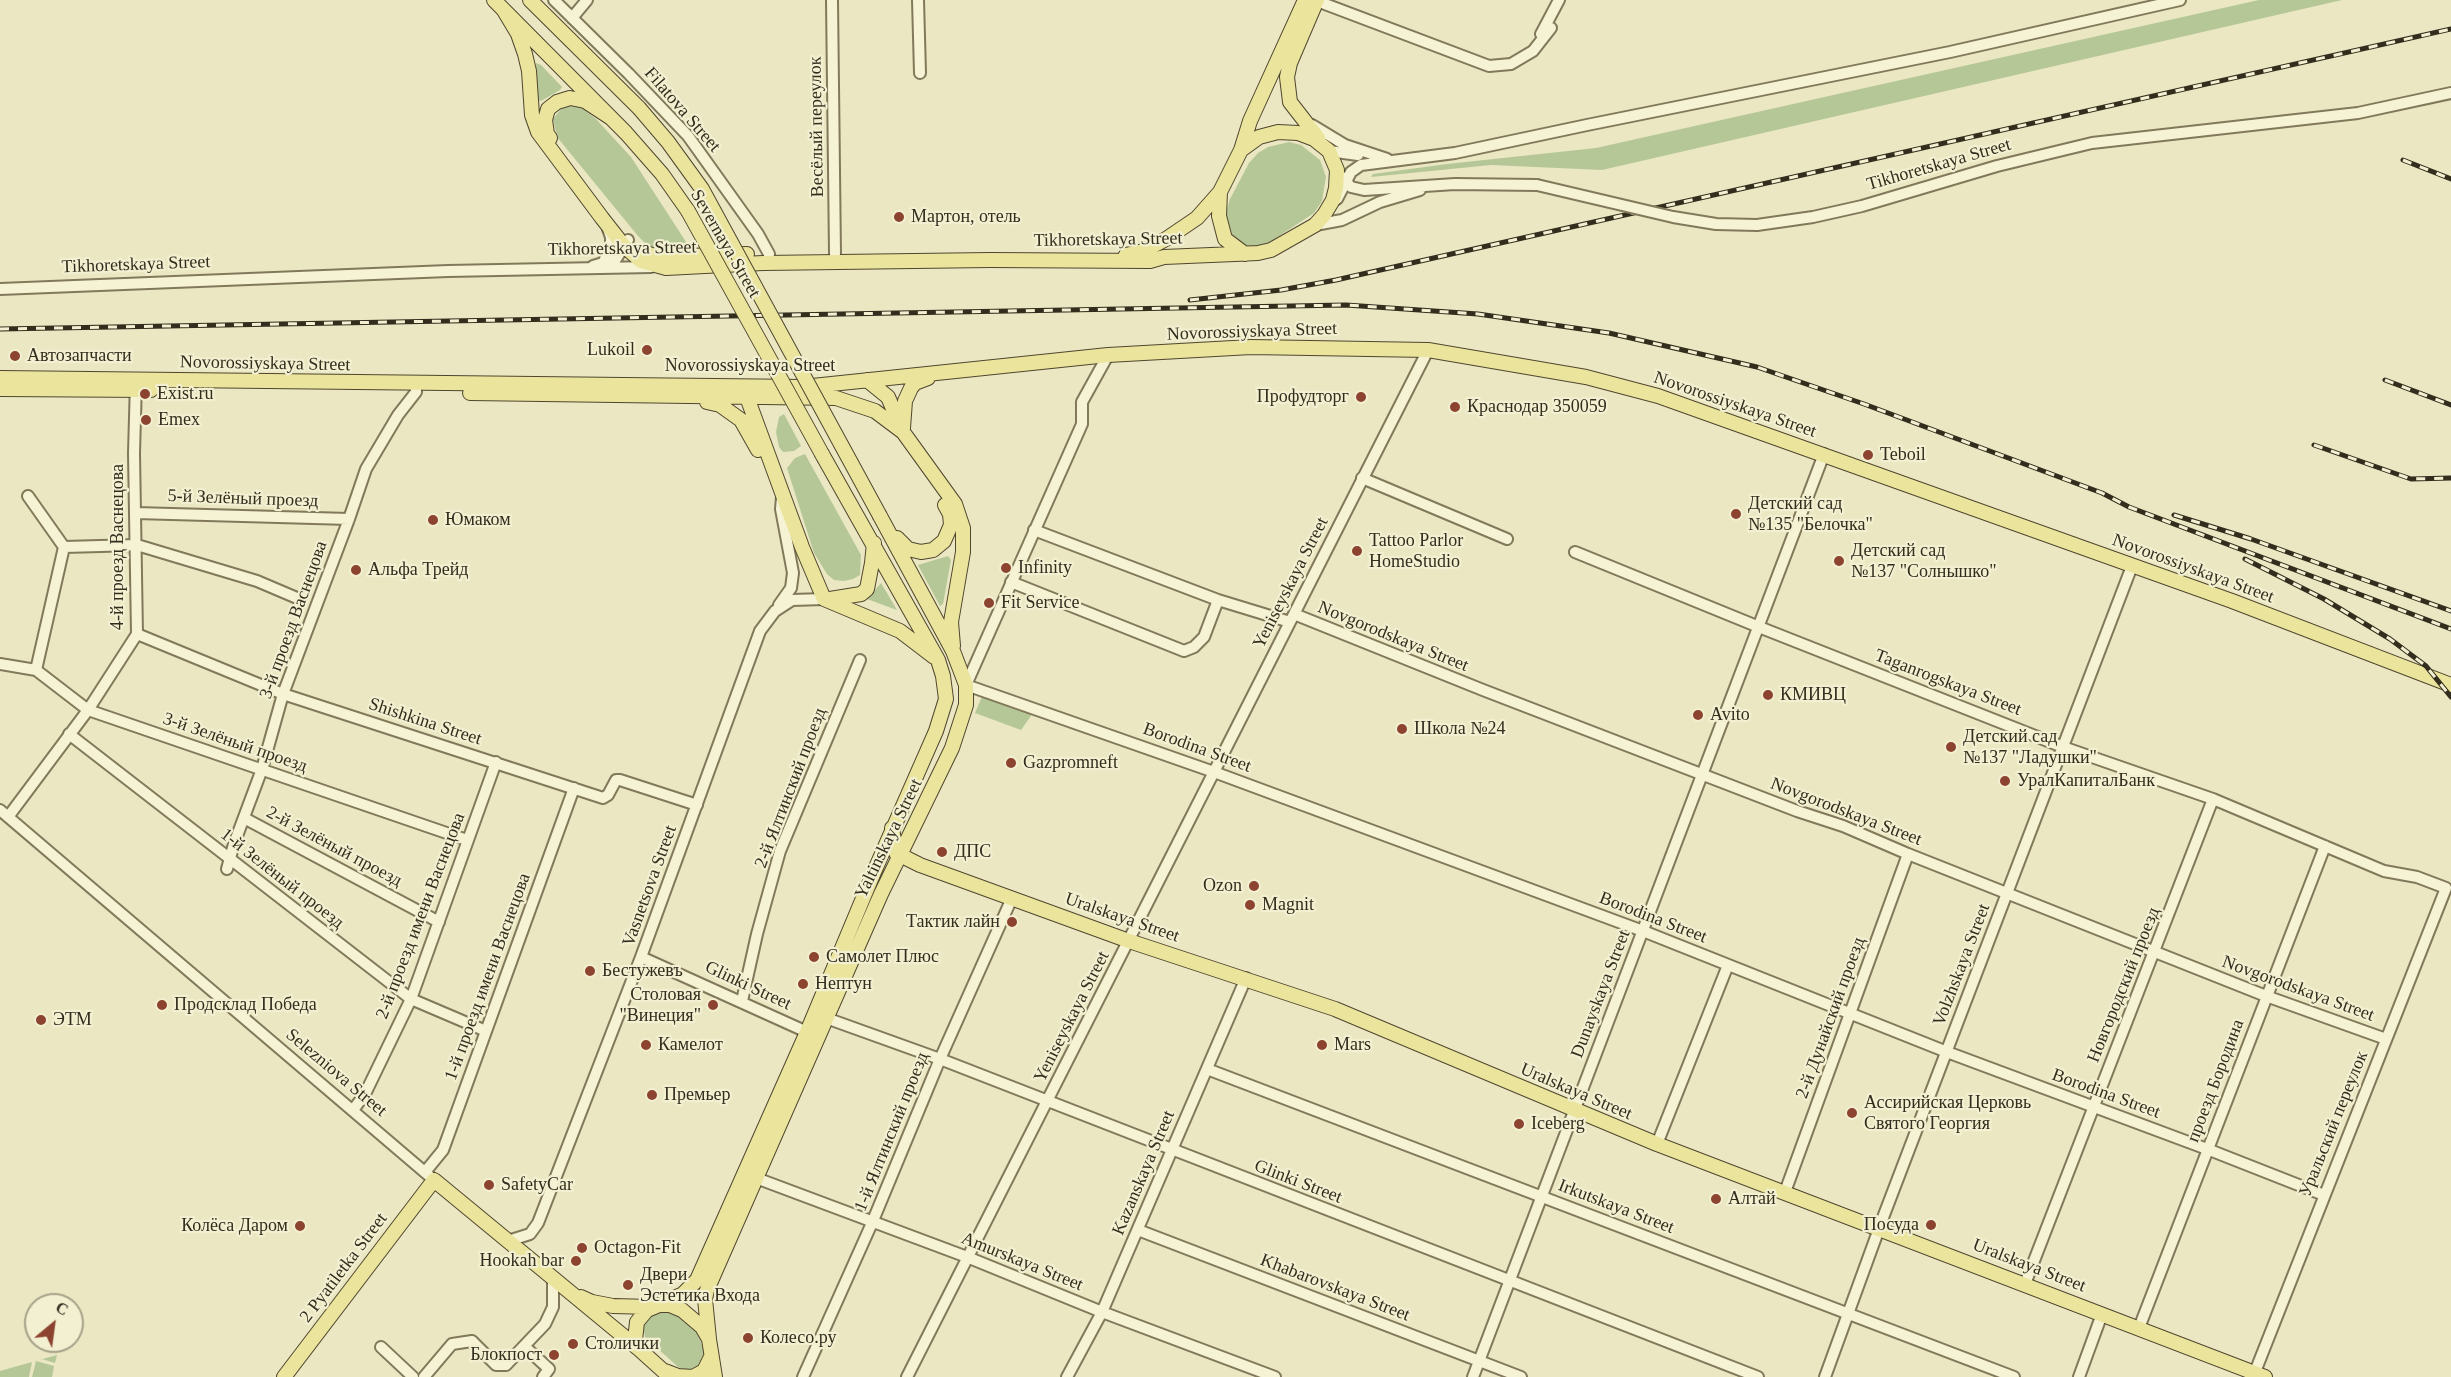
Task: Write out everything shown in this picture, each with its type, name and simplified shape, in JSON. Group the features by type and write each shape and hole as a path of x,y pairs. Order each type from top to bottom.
{"main road":[{"name":"Severnaya Street","path":"530,0 639,108 668,142 702,189 953,651 966,685"},
{"path":"1305,0 1250,121 1241,150 1220,192 1221,231 1230,244 1245,254 1271,250 1319,220 1336,188 1337,170 1329,151 1290,102 1287,77 1290,63 1317,0"},
{"name":"Severnaya Street","path":"498,4 611,118 662,174 688,211 938,660 946,699"},
{"path":"498,4 518,34 525,54 529,71 532,115 538,132 602,218 626,243 661,262"},
{"path":"611,118 585,101 570,98 557,102 548,109 545,120 547,134 638,260 661,262"},
{"path":"1241,150 1259,137 1288,132 1307,136 1329,151"},
{"name":"Tikhoretskaya Street","path":"661,262 694,256 769,254 1131,255 1166,239 1183,228 1197,218 1220,192"},
{"name":"Tikhoretskaya Street","path":"661,262 1150,261 1164,257 1245,254"},
{"name":"Novorossiyskaya Street","path":"0,389 136,385 416,388 687,396 938,374 1108,355 1251,347 1428,350 1586,377 1658,396 2132,566 2451,685"},
{"path":"903,432 905,401 911,388 915,383 938,374"},
{"name":"Novorossiyskaya Street","path":"0,378 136,385"},
{"name":"Severnaya Street","path":"867,380 888,397 903,432 955,504 963,528 963,552 951,622 953,651"},
{"name":"Novorossiyskaya Street","path":"416,388 583,383 797,397"},
{"path":"745,392 824,599 900,631 938,660"},
{"path":"687,396 720,405 732,412 741,420 758,450 771,465"},
{"name":"Severnaya Street","path":"797,397 836,398 856,403 875,411 903,432"},
{"path":"887,528 908,549 921,552 933,550 944,541 951,525 950,514 920,458"},
{"path":"824,599 861,594 867,589 873,562 874,543"},
{"name":"Yaltinskaya Street","path":"709,1339 705,1299 707,1290 881,894 952,748 966,705 966,685"},
{"name":"Yaltinskaya Street","path":"655,1306 683,1294 697,1280 807,1032 892,828 936,731 946,699"},
{"path":"892,828 893,847 901,856"},
{"name":"Uralskaya Street","path":"901,856 1129,941 1335,1009 1574,1111 2258,1376"},
{"name":"Selezniova Street","path":"430,1176 639,1350"},
{"name":"2 Pyatiletka Street","path":"284,1377 430,1176"},
{"name":"Selezniova Street","path":"569,1291 592,1302 613,1306 655,1306"},
{"path":"711,1357 704,1371 693,1377 678,1376 663,1370 639,1350 634,1340 637,1323 655,1306 670,1305 694,1318 709,1339 715,1377"}],"street":[{"name":"Filatova Street","path":"554,0 688,136 758,234 769,254"},
{"path":"572,18 587,0"},
{"name":"Весёлый переулок","path":"832,0 835,254"},
{"path":"918,0 920,73"},
{"path":"1317,0 1489,66 1511,64 1533,51 1551,28"},
{"path":"1533,51 1559,0"},
{"path":"1319,220 1335,202 1351,172 1362,165 1455,153 1587,124 1939,55 2180,0"},
{"name":"Tikhoretskaya Street","path":"1345,182 1351,187 1364,190 1438,185 1510,183 1537,185 1673,217 1716,224 1756,225 1813,217 1862,206 1997,166 2092,143 2358,113 2451,93"},
{"path":"1300,117 1345,145 1385,158"},
{"path":"1329,151 1399,160"},
{"path":"1337,170 1345,182"},
{"name":"Tikhoretskaya Street","path":"1319,220 1342,220 1380,202 1438,185"},
{"path":"602,218 612,237 606,265"},
{"path":"606,265 626,243"},
{"path":"606,265 638,260"},
{"name":"Tikhoretskaya Street","path":"0,289 448,271 581,268 661,262"},
{"name":"Yeniseyskaya Street","path":"907,1377 1428,350"},
{"name":"Yaltinskaya Street","path":"966,685 1082,424 1082,402 1108,355"},
{"name":"4-й проезд Васнецова","path":"4,814 88,710 137,634 134,453 136,385"},
{"name":"3-й проезд Васнецова","path":"228,864 262,769 283,694 366,468 416,388"},
{"name":"Dunayskaya Street","path":"1473,1377 1824,454"},
{"path":"1362,478 1507,539"},
{"name":"Vasnetsova Street","path":"508,1241 530,1234 538,1223 641,957 760,631 791,588 794,573 781,509 782,493"},
{"path":"28,496 64,547 36,670"},
{"name":"5-й Зелёный проезд","path":"136,513 349,519"},
{"name":"Novgorodskaya Street","path":"1034,530 1218,600 1292,618 1797,811 1843,826 2266,996 2386,1039"},
{"path":"64,547 137,545 257,581 297,598"},
{"name":"Taganrogskaya Street","path":"1575,552 2063,747 2213,799 2384,871 2417,877 2445,888"},
{"name":"Volzhskaya Street","path":"1825,1377 2006,892 2132,566"},
{"path":"1011,582 1184,651 1194,647 1204,637 1218,600"},
{"path":"775,611 792,600 824,599"},
{"name":"Shishkina Street","path":"137,634 283,694 603,798 608,795 616,780 620,780 697,805"},
{"name":"2-й Ялтинский проезд","path":"742,1001 780,851 860,660"},
{"name":"3-й Зелёный проезд","path":"0,664 36,670 88,710 467,840"},
{"name":"Borodina Street","path":"966,685 1214,772 1643,931 1947,1052 2324,1195"},
{"name":"1-й Зелёный проезд","path":"69,734 228,864 411,999 486,1031"},
{"name":"2-й проезд имени Васнецова","path":"353,1110 365,1094 411,999 496,762"},
{"name":"1-й проезд имени Васнецова","path":"430,1176 443,1150 574,788"},
{"name":"Новгородский проезд","path":"2025,1284 2213,799"},
{"name":"Selezniova Street","path":"4,814 430,1176"},
{"name":"2-й Зелёный проезд","path":"244,818 439,922"},
{"name":"проезд Бородина","path":"2139,1328 2325,846"},
{"name":"2-й Дунайский проезд","path":"1785,1192 1908,854"},
{"name":"Уральский переулок","path":"2258,1376 2324,1195 2445,888"},
{"name":"1-й Ялтинский проезд","path":"803,1377 1012,898"},
{"name":"Glinki Street","path":"641,957 807,1032"},
{"path":"1657,1144 1728,965"},
{"name":"Kazanskaya Street","path":"1066,1377 1102,1312 1246,978"},
{"name":"Glinki Street","path":"826,1018 940,1059 1758,1377"},
{"name":"Irkutskaya Street","path":"1207,1069 2014,1377"},
{"name":"Amurskaya Street","path":"756,1178 1275,1377"},
{"name":"Khabarovskaya Street","path":"1138,1230 1521,1377"},
{"path":"424,1377 452,1344 472,1341 496,1365 506,1365 545,1324 553,1307 553,1278"},
{"path":"2079,1377 2102,1314"},
{"path":"524,1346 549,1369 543,1377"},
{"path":"381,1347 413,1377"}],"green space":[{"path":"2259,0 2342,0 1602,170 1491,165 1371,177 1373,174 1447,164 1596,148"},
{"path":"536,63 541,65 562,87 541,101 538,100"},
{"path":"579,106 596,119 631,157 688,245 656,248 647,245 638,236 557,137 553,119 561,109"},
{"path":"1289,142 1301,145 1320,160 1326,177 1322,201 1314,213 1270,242 1254,248 1242,246 1231,236 1225,217 1230,199 1249,163 1258,153 1268,147"},
{"path":"784,414 801,446 794,451 783,452 779,447 776,432 779,417"},
{"path":"805,454 861,555 860,575 853,579 834,580 827,574 814,553 787,468 795,458"},
{"path":"948,556 951,560 943,604 940,606 918,565"},
{"path":"881,583 897,610 867,599"},
{"path":"983,694 1033,713 1021,730 975,713"},
{"path":"660,1310 683,1318 697,1331 705,1354 704,1361 696,1369 684,1370 677,1366 645,1337 643,1324 647,1316"},
{"path":"57,1355 55,1363 42,1359"},
{"path":"36,1361 54,1366 52,1377 32,1377"},
{"path":"32,1362 29,1377 0,1377 0,1371"}],"railway":[{"path":"1190,300 1281,290 1336,280 2451,29"},
{"path":"2403,160 2451,179"},
{"path":"0,329 1346,305 1478,314 1609,333 1757,367 1864,404 2102,493 2129,507 2451,629"},
{"path":"2385,380 2451,405"},
{"path":"2314,445 2411,479 2451,478"},
{"path":"2174,515 2251,539 2451,611"},
{"path":"2245,559 2324,599 2390,639 2426,666 2451,697"}],"place":[{"name":"Мартон, отель","path":"899,217"},
{"name":"Lukoil","path":"647,350"},
{"name":"Автозапчасти","path":"15,356"},
{"name":"Exist.ru","path":"145,394"},
{"name":"Профудторг","path":"1361,397"},
{"name":"Краснодар 350059","path":"1455,407"},
{"name":"Emex","path":"146,420"},
{"name":"Teboil","path":"1868,455"},
{"name":"Детский сад №135 \"Белочка\"","path":"1736,514"},
{"name":"Юмаком","path":"433,520"},
{"name":"Tattoo Parlor HomeStudio","path":"1357,551"},
{"name":"Детский сад №137 \"Солнышко\"","path":"1839,561"},
{"name":"Infinity","path":"1006,568"},
{"name":"Альфа Трейд","path":"356,570"},
{"name":"Fit Service","path":"989,603"},
{"name":"КМИВЦ","path":"1768,695"},
{"name":"Avito","path":"1698,715"},
{"name":"Школа №24","path":"1402,729"},
{"name":"Детский сад №137 \"Ладушки\"","path":"1951,747"},
{"name":"Gazpromneft","path":"1011,763"},
{"name":"УралКапиталБанк","path":"2005,781"},
{"name":"ДПС","path":"942,852"},
{"name":"Ozon","path":"1254,886"},
{"name":"Magnit","path":"1250,905"},
{"name":"Тактик лайн","path":"1012,922"},
{"name":"Самолет Плюс","path":"814,957"},
{"name":"Бестужевъ","path":"590,971"},
{"name":"Нептун","path":"803,984"},
{"name":"Продсклад Победа","path":"162,1005"},
{"name":"Столовая \"Винеция\"","path":"713,1005"},
{"name":"ЭТМ","path":"41,1020"},
{"name":"Камелот","path":"646,1045"},
{"name":"Mars","path":"1322,1045"},
{"name":"Премьер","path":"652,1095"},
{"name":"Ассирийская Церковь Святого Георгия","path":"1852,1113"},
{"name":"Iceberg","path":"1519,1124"},
{"name":"SafetyCar","path":"489,1185"},
{"name":"Алтай","path":"1716,1199"},
{"name":"Посуда","path":"1931,1225"},
{"name":"Колёса Даром","path":"300,1226"},
{"name":"Octagon-Fit","path":"582,1248"},
{"name":"Hookah bar","path":"576,1261"},
{"name":"Двери Эстетика Входа","path":"628,1285"},
{"name":"Колесо.ру","path":"748,1338"},
{"name":"Столички","path":"573,1344"},
{"name":"Блокпост","path":"554,1355"}]}
